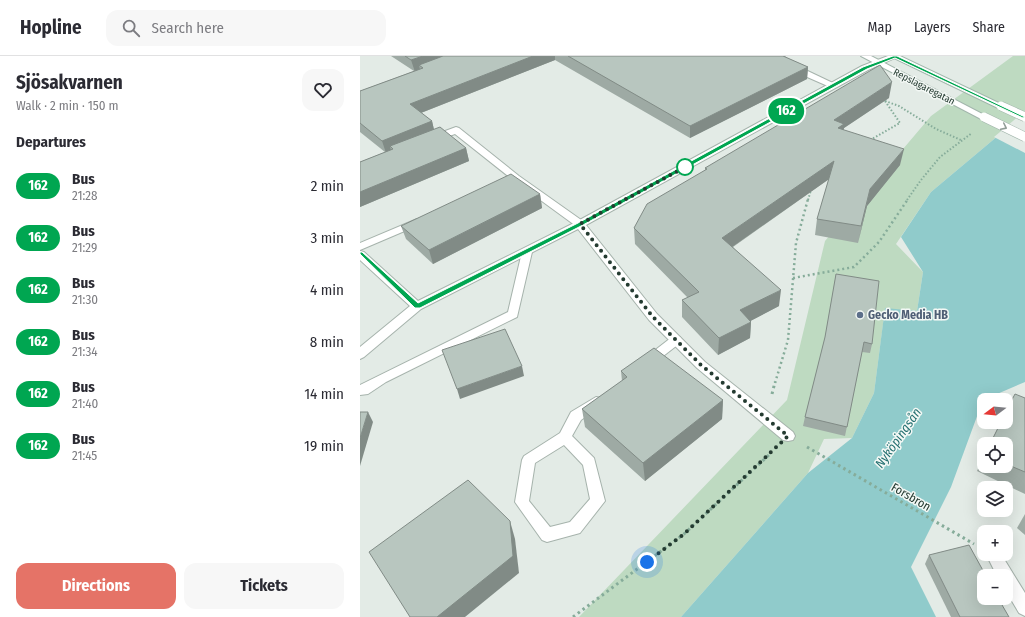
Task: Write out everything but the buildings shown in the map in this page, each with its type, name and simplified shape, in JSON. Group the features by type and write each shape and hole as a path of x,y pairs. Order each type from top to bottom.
{"street":[{"name":"Repslagaregatan","path":"865,56 1025,137"},
{"name":"Repslagaregatan","path":"894,56 1025,117"},
{"path":"360,354 417,306 527,252 833,85 865,68 894,56"},
{"path":"782,63 833,85"},
{"path":"427,141 456,130 516,178 580,224 653,317 701,365 788,436"},
{"path":"502,184 516,178"},
{"path":"417,306 360,253 424,219"},
{"path":"360,390 363,391 382,379 513,314 527,252"},
{"path":"639,369 676,340"},
{"path":"565,437 589,462 598,501 575,528 547,534 522,502 529,460 565,437 576,416 608,392"},
{"path":"1013,588 1025,608"}],"path":[{"path":"865,68 900,123 868,140"},
{"path":"884,100 899,106 936,129 961,140"},
{"path":"793,278 854,267 879,242 921,180 940,157 961,140 978,130"},
{"path":"766,418 788,340 796,243 810,190 815,185"},
{"path":"573,617 684,534 788,436"},
{"name":"Forsbron","path":"788,436 977,546"}],"green space":[{"path":"1013,56 1025,56 1025,113 931,192 896,244 923,272 917,311 885,309 874,393 852,438 824,439 808,473 681,617 579,617 787,400 825,241 931,116"}],"water":[{"name":"Nyköpingsån","path":"1025,113 1025,382 999,393 977,393 977,416 951,487 911,567 936,617 681,617 808,473 852,438 874,393 885,308 917,311 923,272 901,237 931,192"}],"pier":[{"path":"1025,111 1025,153 994,137"}],"bus line":[{"name":"162","path":"360,254 417,306 580,224 865,68 895,56 1025,117"}],"place":[{"name":"Gecko Media HB","path":"860,315"}],"route":[{"path":"647,562 684,534 788,436 701,365 653,317 580,224 687,166 685,167"}]}
